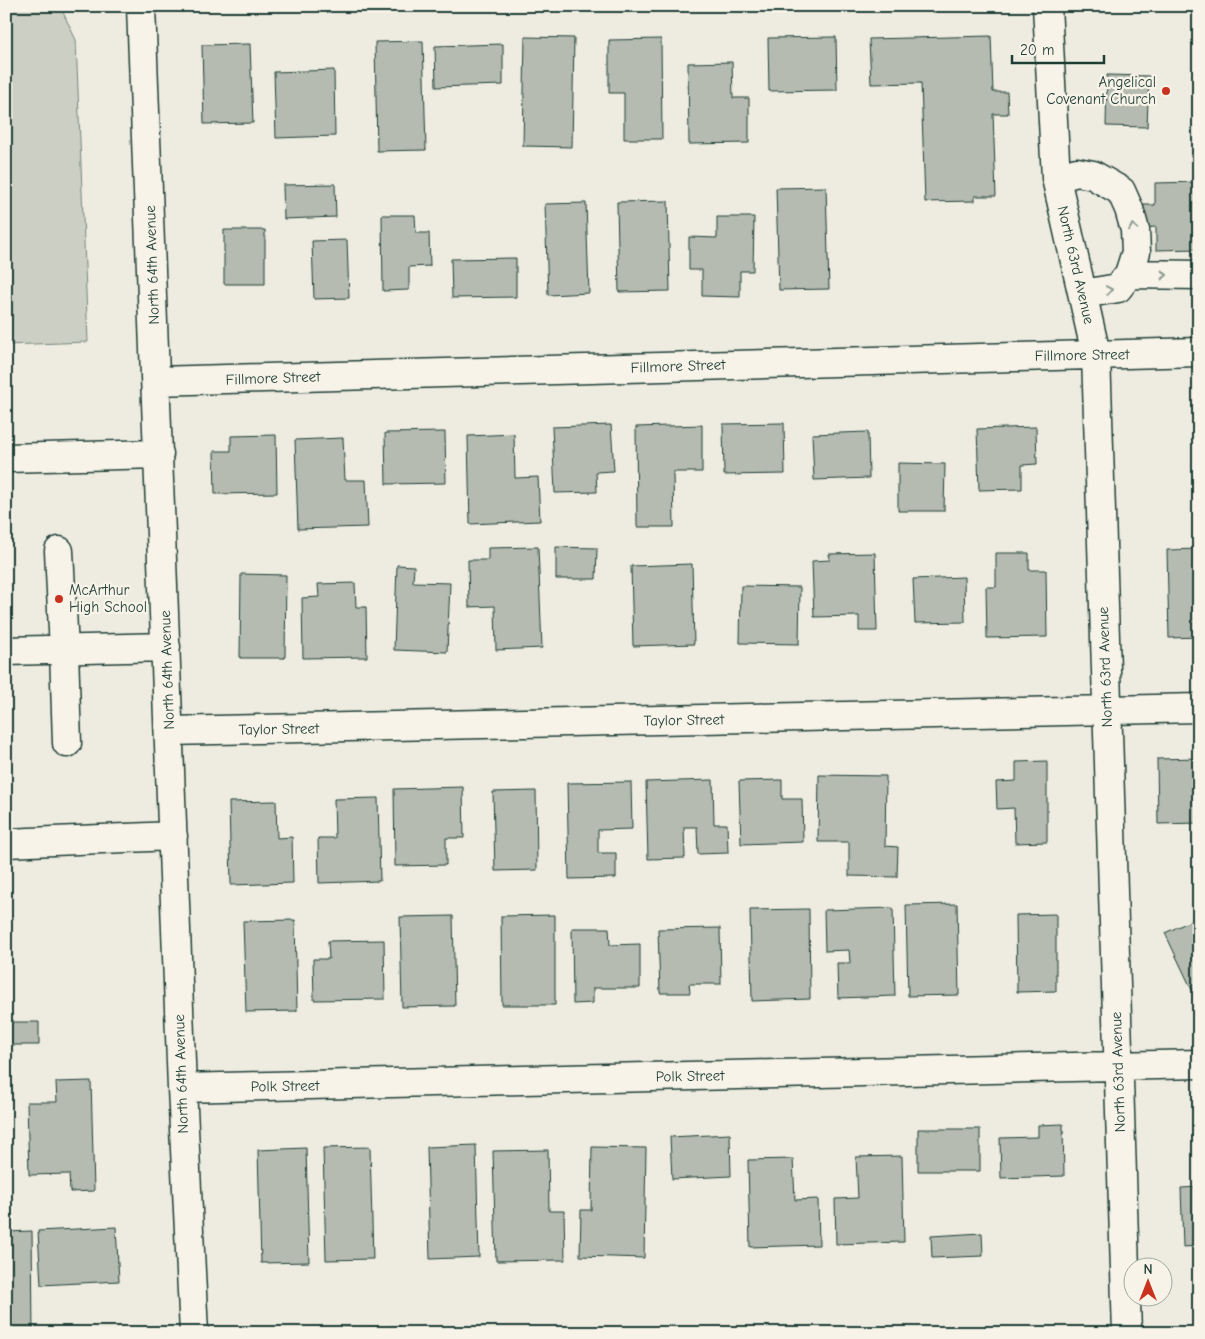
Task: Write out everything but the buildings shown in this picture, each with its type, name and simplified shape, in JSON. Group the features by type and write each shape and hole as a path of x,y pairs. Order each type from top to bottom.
{"street":[{"name":"North 64th Avenue","path":"142,6 182,1088 194,1333"},
{"name":"North 63rd Avenue","path":"1047,6 1056,178 1096,354 1117,1066 1127,1333"},
{"path":"1056,178 1077,172 1093,175 1121,191 1130,208 1135,230 1136,252 1130,274 1118,288 1083,294"},
{"path":"1130,274 1199,275"},
{"name":"Fillmore Street","path":"156,382 1199,352"},
{"path":"6,458 159,454"},
{"path":"59,551 67,743"},
{"path":"6,651 166,646"},
{"name":"Taylor Street","path":"169,732 1199,708"},
{"path":"6,843 173,836"},
{"name":"Polk Street","path":"182,1088 1199,1064"}],"shaded area":[{"path":"6,6 60,6 76,40 88,342 6,345"}],"place":[{"name":"Angelical Covenant Church","path":"1166,91"},
{"name":"McArthur High School","path":"59,599"}]}
